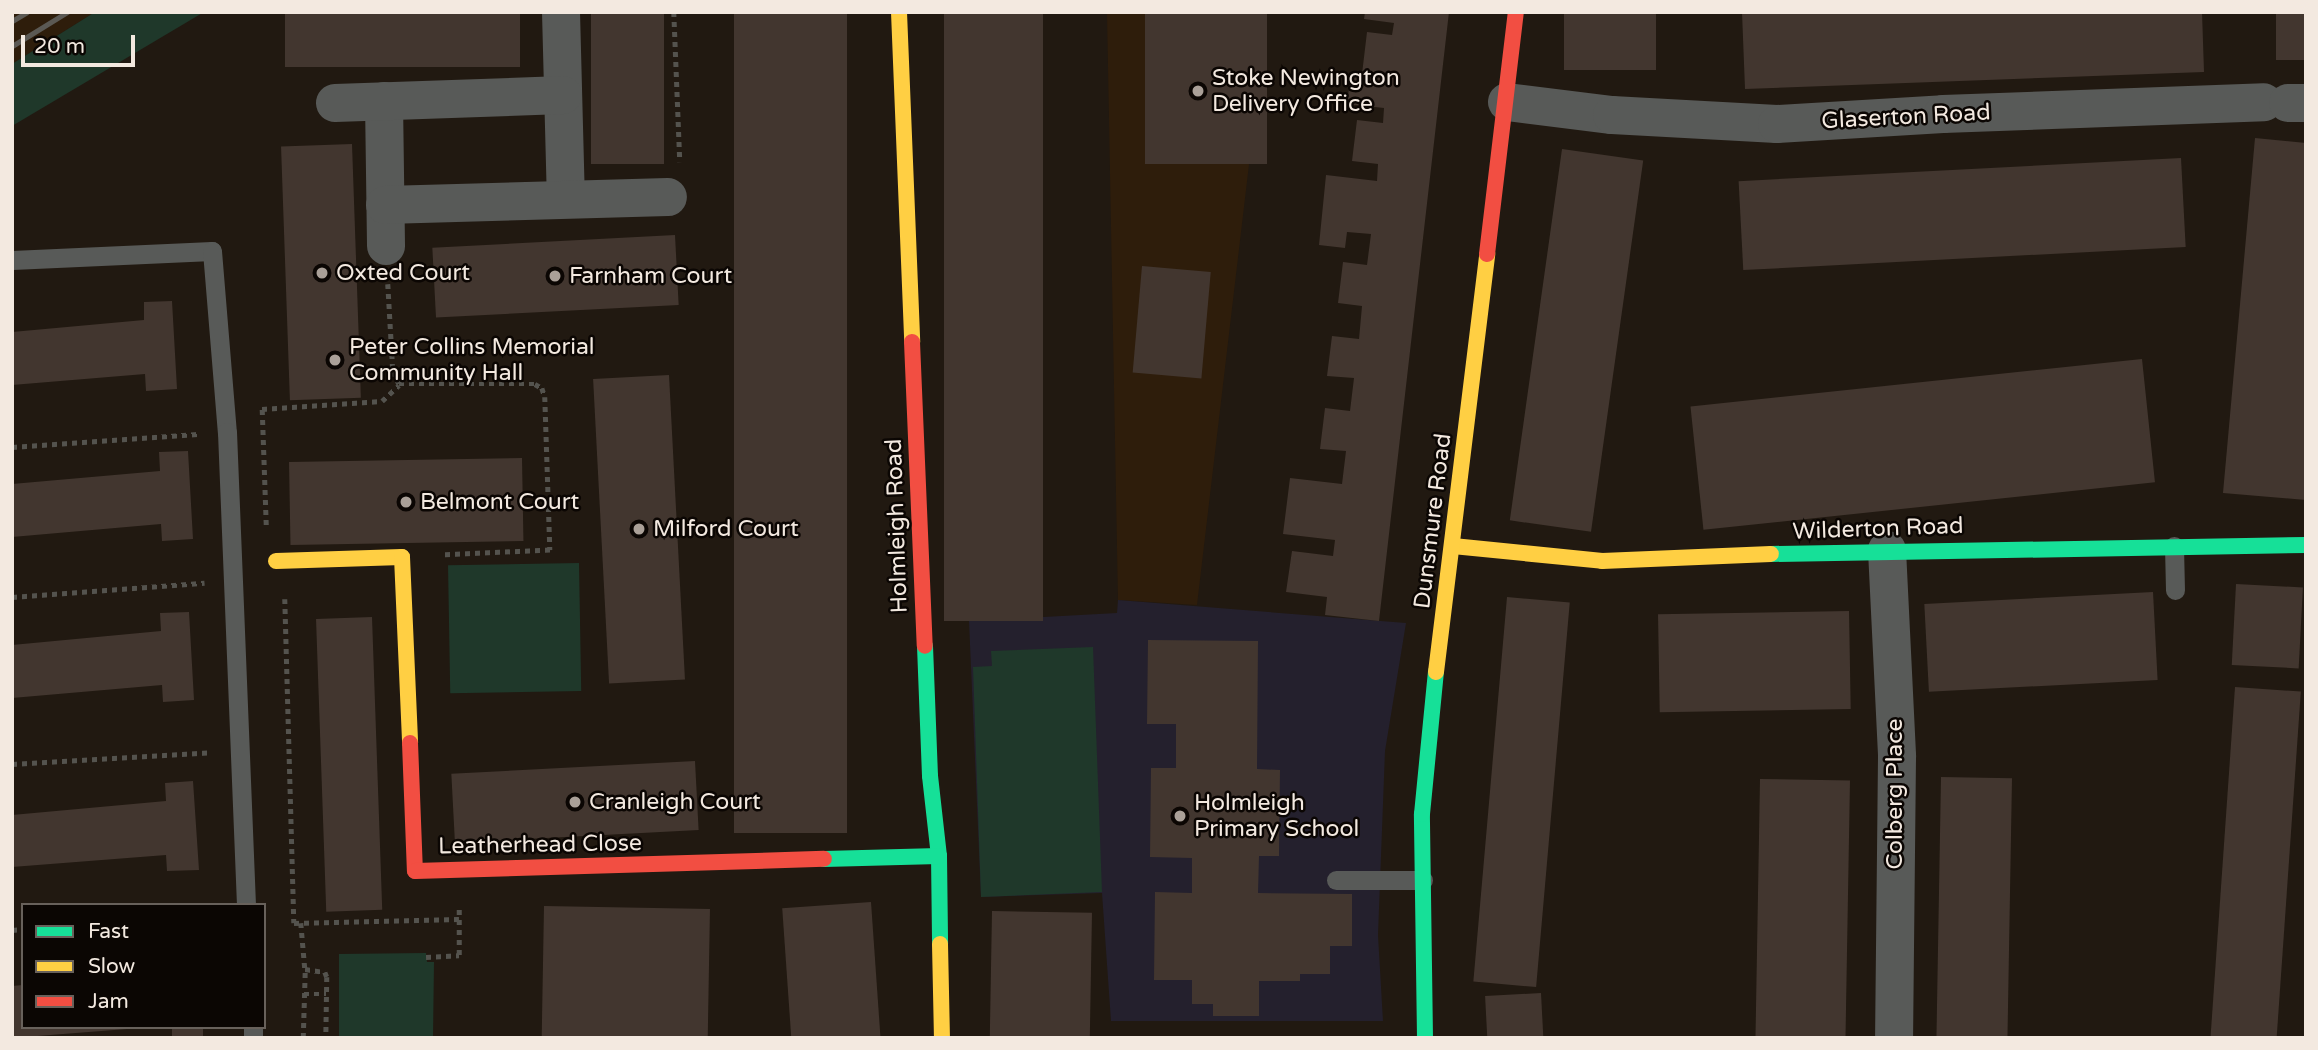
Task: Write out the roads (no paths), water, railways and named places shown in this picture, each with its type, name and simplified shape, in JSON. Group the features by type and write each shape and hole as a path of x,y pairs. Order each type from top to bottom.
{"street":[{"path":"561,12 566,199"},
{"name":"Holmleigh Road","path":"899,12 930,776 939,856 942,1038"},
{"name":"Dunsmure Road","path":"1425,1038 1423,880 1426,756 1517,12"},
{"path":"335,103 563,96"},
{"path":"384,101 387,261"},
{"name":"Glaserton Road","path":"1507,102 1612,115 1777,124 1970,113 2286,103"},
{"path":"385,205 667,197"},
{"name":"Wilderton Road","path":"1453,546 1602,561 1887,550 2306,545"},
{"name":"Colberg Place","path":"1887,550 1897,757 1894,1038"},
{"name":"Leatherhead Close","path":"280,561 412,557 415,871 939,856"}],"lane":[{"path":"12,260 212,251 227,432 246,903"},
{"path":"2174,546 2175,590"},
{"path":"1336,880 1423,880"}],"railway":[{"path":"12,21 27,12"},
{"path":"12,46 67,12"}],"place":[{"name":"Stoke Newington Delivery Office","path":"1198,91"},
{"name":"Oxted Court","path":"322,273"},
{"name":"Farnham Court","path":"555,276"},
{"name":"Peter Collins Memorial Community Hall","path":"335,360"},
{"name":"Belmont Court","path":"406,502"},
{"name":"Milford Court","path":"639,529"},
{"name":"Cranleigh Court","path":"575,802"},
{"name":"Holmleigh Primary School","path":"1180,816"}]}
